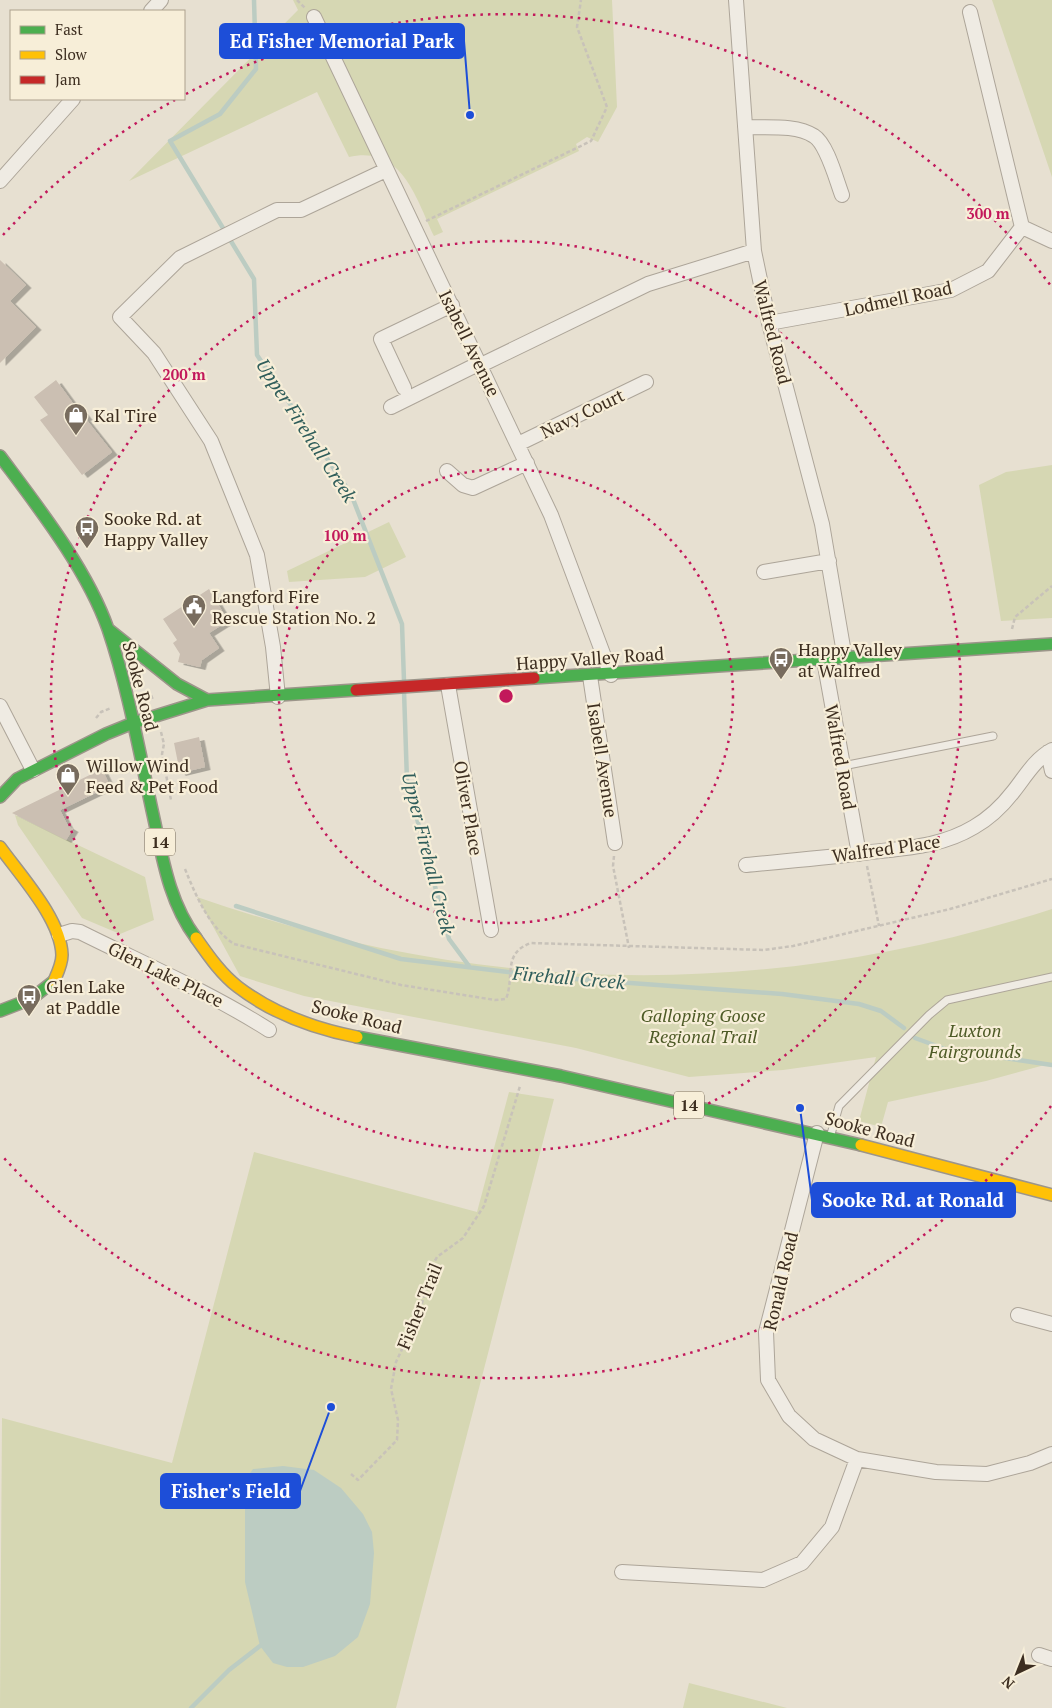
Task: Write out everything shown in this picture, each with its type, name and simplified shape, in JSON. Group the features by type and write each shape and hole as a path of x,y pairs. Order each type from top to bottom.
{"main road":[{"name":"Sooke Road","path":"0,456 67,550 92,591 108,629 133,723 168,883 186,925 214,963 238,988 284,1015 349,1035 525,1068 816,1133 1052,1195"},
{"path":"108,629 177,684 207,700"},
{"name":"Happy Valley Road","path":"0,797 10,784 33,770 133,723 207,700 611,675 1052,644"},
{"path":"0,1010 33,1000 49,988 62,960 59,934 3,857"}],"street":[{"path":"152,10 161,0"},
{"name":"Walfred Road","path":"736,0 754,251 769,323 811,474 829,561 845,658"},
{"path":"970,12 1022,227 1052,241"},
{"name":"Isabell Avenue","path":"314,17 527,463 570,560 611,675"},
{"path":"0,181 72,100"},
{"path":"745,127 800,130 815,136 825,150 842,195"},
{"path":"278,697 274,646 258,555 211,441 154,353 120,317 180,258 277,210 301,210 386,170"},
{"name":"Lodmell Road","path":"769,323 951,290 988,271 1022,227"},
{"path":"390,407 648,284 754,251"},
{"path":"404,388 381,340 452,305"},
{"name":"Navy Court","path":"518,444 646,382"},
{"path":"447,471 463,485 473,488 527,463"},
{"path":"764,572 829,561"},
{"name":"Walfred Road","path":"824,660 843,766 862,854"},
{"name":"Isabell Avenue","path":"590,676 615,843"},
{"name":"Oliver Place","path":"448,685 491,930"},
{"path":"0,706 33,770"},
{"path":"1050,751 1052,771"},
{"name":"Walfred Place","path":"746,865 862,854 925,846 948,840 974,827 1012,794 1038,761 1050,751"},
{"name":"Glen Lake Place","path":"59,934 72,931 80,932 197,988 233,1007 269,1030"},
{"name":"Ronald Road","path":"816,1133 766,1332 768,1380 789,1416 814,1439 857,1459 936,1472 987,1474 1030,1463 1052,1454"},
{"path":"1018,1315 1052,1324"},
{"path":"622,1572 763,1580 802,1563 832,1526 857,1459"}],"lane":[{"path":"843,766 993,736"},
{"path":"830,1137 839,1106 912,1031 947,1000 1052,977"}],"path":[{"path":"424,222 591,141 607,107 577,27 581,0"},
{"path":"1007,648 1015,617 1052,586"},
{"path":"147,696 152,695 153,700"},
{"path":"162,739 162,754 172,804"},
{"path":"615,843 613,866 629,948"},
{"path":"862,854 879,926"},
{"path":"185,868 195,893 208,916 220,933 234,944 262,953 401,985 495,1000 506,999 509,992 511,964 520,947 531,943 629,948 764,950 793,946 950,909 1052,878"},
{"name":"Fisher Trail","path":"351,1474 358,1480 397,1440 398,1420 391,1389 396,1362 420,1311 431,1268 437,1257 463,1238 484,1206 525,1068"}],"green space":[{"path":"293,0 612,0 617,107 598,142 587,137 576,144 579,151 437,219 443,232 434,236 413,191 405,178 394,167 382,159 367,155 349,157 317,92 129,181 298,10"},
{"path":"992,0 1052,0 1052,177"},
{"path":"1052,465 1052,618 1001,621 979,485 1006,472"},
{"path":"389,522 406,557 365,577 289,582 287,571"},
{"path":"15,815 145,877 154,920 120,934 82,918 18,825"},
{"name":"Galloping Goose Regional Trail","path":"197,897 304,930 411,954 517,969 623,975 730,972 837,960 944,939 1052,909 1052,1063 986,1081 888,1102 881,1127 859,1121 876,1057 783,1070 689,1077 576,1048 304,996 240,976"},
{"path":"509,1092 554,1099 396,1708 0,1708 2,1418 172,1463 254,1152 477,1212"},
{"path":"689,1683 787,1708 683,1708"}],"shaded area":[{"path":"283,1466 314,1470 341,1488 363,1514 372,1532 374,1553 370,1604 358,1637 335,1656 303,1667 287,1667 273,1663 260,1646 245,1582 245,1480 253,1469"}],"building":[{"path":"0,260 26,285 10,301 36,327 0,363"},
{"name":"Kal Tire","path":"56,380 75,406 77,404 87,417 85,418 112,452 82,475 40,420 48,415 34,397"},
{"name":"Langford Fire Rescue Station No. 2","path":"209,589 228,621 209,633 219,648 202,660 200,667 178,662 180,654 173,643 177,640 163,619"},
{"path":"199,737 205,767 180,773 174,743"},
{"name":"Willow Wind Feed & Pet Food","path":"102,769 110,786 60,810 68,826 73,829 66,840 12,813"}],"waterway":[{"name":"Upper Firehall Creek","path":"254,0 256,69 220,114 170,141 254,279 257,355 351,494 402,624 404,681"},
{"name":"Upper Firehall Creek","path":"404,691 407,781 449,939 469,966"},
{"name":"Firehall Creek","path":"236,906 401,959 548,977 782,994 859,1004 881,1011 904,1028"},
{"name":"Firehall Creek","path":"915,1038 945,1049 1052,1065"},
{"path":"191,1708 229,1670 260,1646"}],"traffic: fast":[{"path":"0,456 75,561 99,606 115,651 127,696 167,877 186,924 196,938"},
{"path":"108,629 177,684 207,700"},
{"path":"534,678 1052,644"},
{"path":"0,797 17,779 106,734 133,723 207,700 356,690"},
{"path":"0,1011 31,999 54,981"},
{"path":"357,1037 561,1076 861,1145"}],"traffic: slow":[{"path":"0,847 38,898 55,927 62,955 61,965 54,981"},
{"path":"196,938 226,976 238,987 265,1005 310,1025 357,1037"},
{"path":"861,1145 1052,1195"}],"traffic: jam":[{"path":"356,690 534,678"}],"place":[{"name":"Ed Fisher Memorial Park","path":"470,115"},
{"name":"Kal Tire","path":"76,436"},
{"name":"Sooke Rd. at Happy Valley","path":"87,549"},
{"name":"Langford Fire Rescue Station No. 2","path":"194,627"},
{"name":"Happy Valley at Walfred","path":"781,680"},
{"name":"Willow Wind Feed & Pet Food","path":"68,796"},
{"name":"Glen Lake at Paddle","path":"29,1017"},
{"name":"Sooke Rd. at Ronald","path":"800,1108"},
{"name":"Fisher's Field","path":"331,1407"}],"park label":[{"name":"Luxton Fairgrounds","path":"975,1040"}]}
